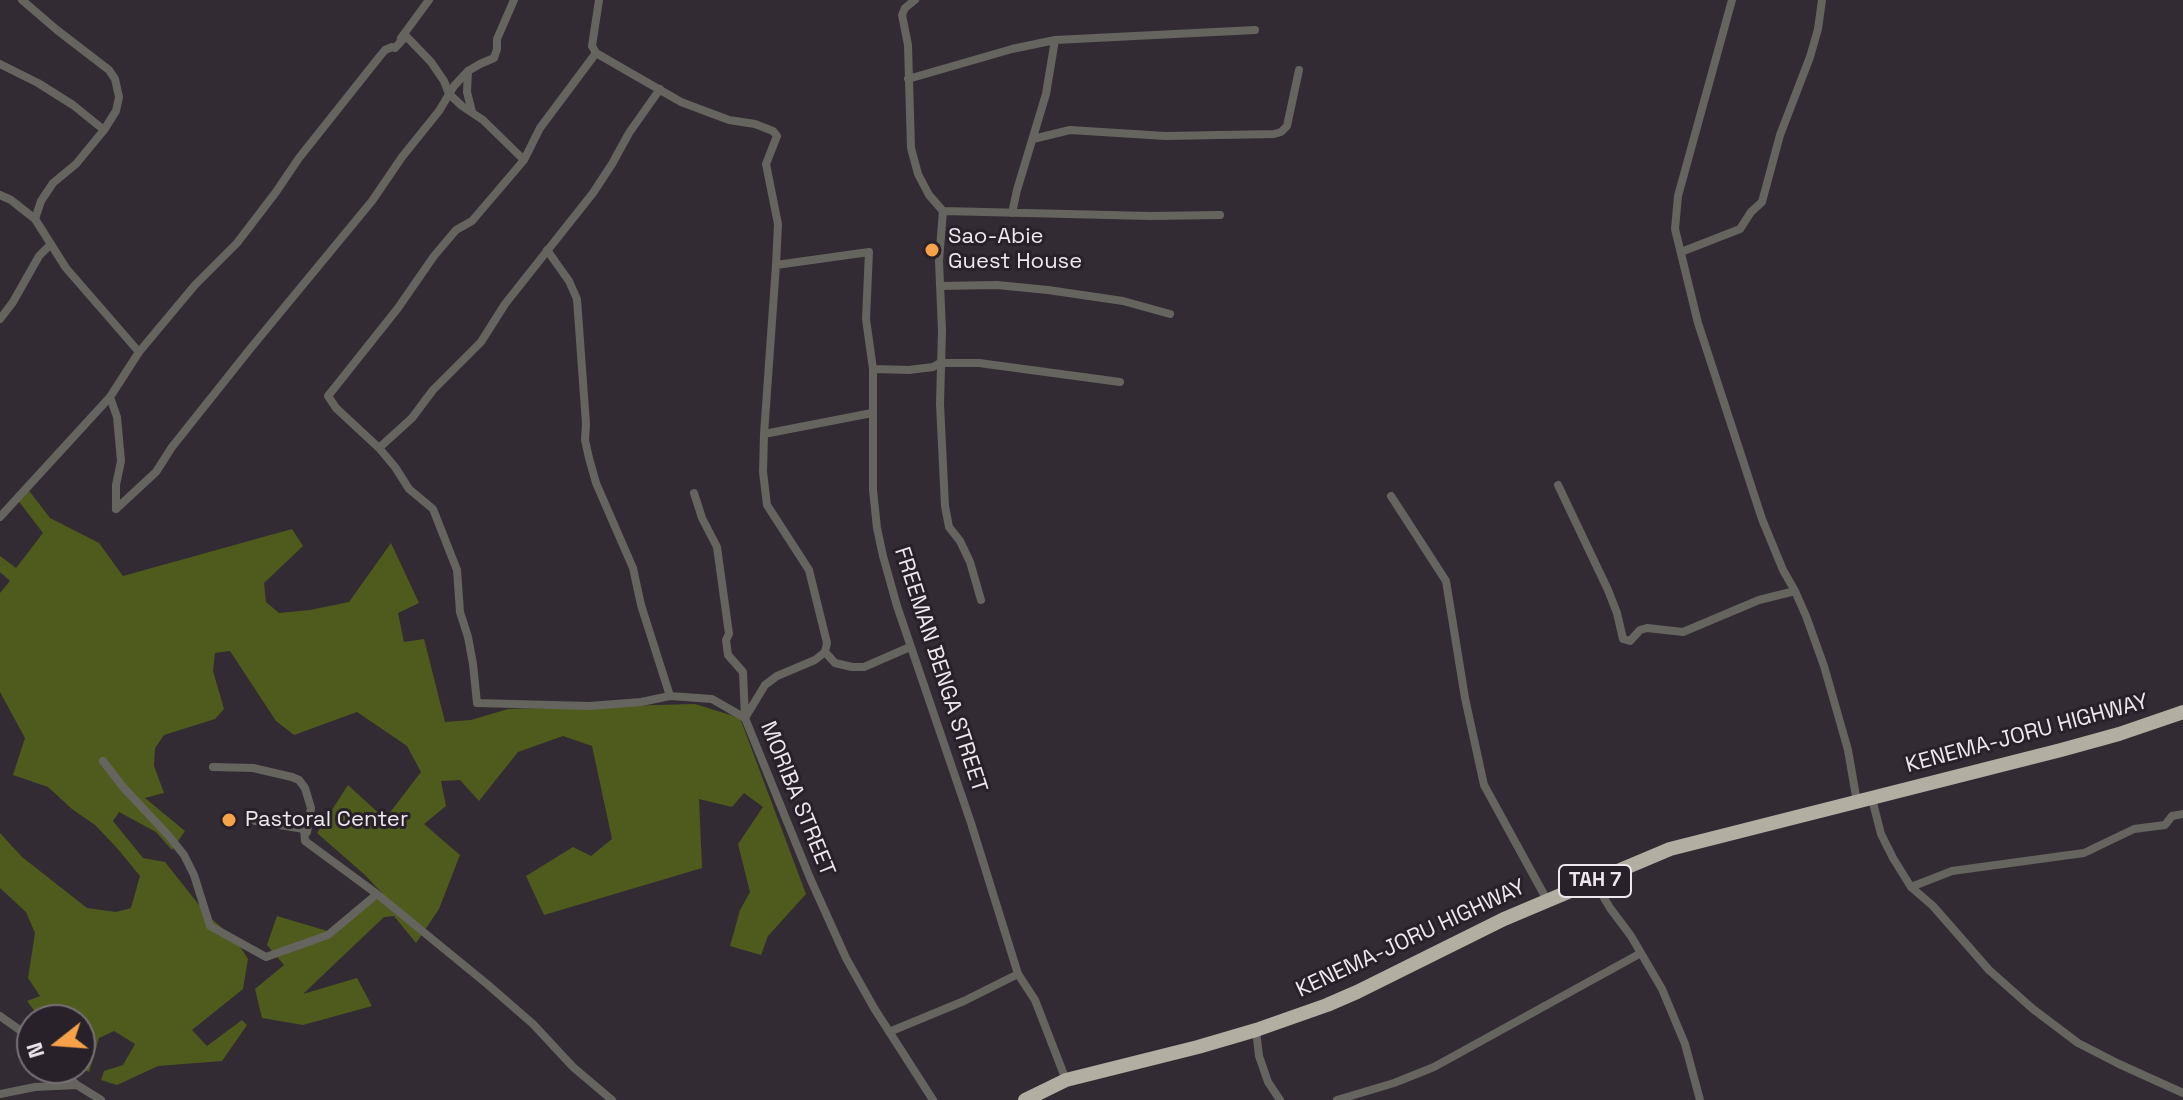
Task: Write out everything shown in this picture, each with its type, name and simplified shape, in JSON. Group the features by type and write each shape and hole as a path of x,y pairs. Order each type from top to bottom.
{"highway":[{"name":"KENEMA-JORU HIGHWAY","path":"1025,1100 1066,1080 1256,1030 1357,992 1547,900 1670,849 2061,750 2183,712"}],"street":[{"path":"22,0 109,70 115,79 119,97 116,111 104,130 76,164 53,183 41,201 35,219"},
{"path":"392,47 429,0"},
{"path":"110,397 117,417 121,461 116,485 116,509 156,472 172,447 250,349 372,201 468,71 494,58 497,39 514,0"},
{"path":"596,53 540,128 524,160 472,221 456,230 328,396 336,408 379,448 409,489 433,509 457,570 460,612 468,637 477,703 589,706 641,702 670,696 712,699 745,718 765,685 777,676 815,660 825,652 827,643 809,570 767,505 763,472 778,224 766,164 777,136 768,128 729,120 681,102 596,53 592,46 599,0"},
{"path":"915,0 902,15 908,45 913,162 929,195 943,211 939,261 942,330 940,404 945,506 949,527 970,562 981,600"},
{"path":"1732,0 1678,196 1675,229 1698,323 1762,519 1795,591 1824,666 1848,750 1857,803"},
{"path":"1681,252 1740,229 1762,202 1780,135 1810,57 1822,0"},
{"path":"908,79 1055,40 1255,30"},
{"path":"0,517 110,397 139,352 195,285 237,243 299,158 385,50 395,48 406,36 431,62 449,94 483,120 524,160"},
{"path":"1012,213 1046,94 1055,40"},
{"path":"0,64 62,97 104,130"},
{"path":"1033,139 1070,130 1166,136 1281,132 1287,126 1299,70"},
{"path":"468,71 467,92 472,113"},
{"path":"379,448 412,418 433,390 481,342 505,304 593,193 660,89"},
{"path":"0,195 35,219 74,278 139,352"},
{"path":"943,211 1220,215"},
{"path":"0,319 39,256 50,245"},
{"path":"547,250 569,281 577,299 585,440 589,458 596,483 633,568 641,605 670,696"},
{"name":"FREEMAN BENGA STREET","path":"776,265 869,252 866,319 873,369 873,490 877,528 897,606 968,814 1018,974 1035,1000 1066,1080"},
{"path":"940,286 997,285 1048,290 1123,301 1170,314"},
{"path":"873,369 909,370 940,363 991,364 1120,382"},
{"path":"764,434 872,413"},
{"path":"1558,485 1608,590 1623,639 1630,641 1640,630 1647,628 1683,632 1759,600 1795,591"},
{"name":"MORIBA STREET","path":"694,493 702,518 717,547 729,634 726,640 728,655 743,672 745,718 846,958 933,1100"},
{"path":"1391,496 1446,581 1465,698 1484,785 1547,900"},
{"path":"825,652 835,663 864,667 910,647"},
{"path":"103,761 184,855 194,875 210,926 266,957 328,935 377,894"},
{"path":"213,767 253,768 299,780 309,797 311,808 305,841"},
{"path":"1872,799 1881,834 1911,887 1933,906 1989,970 2078,1043 2183,1093"},
{"path":"1911,887 1952,871 2084,853 2134,829 2165,825 2172,816 2183,814"},
{"path":"255,821 304,829 305,841 377,894 533,1024 573,1067 612,1100"},
{"path":"1594,881 1662,989 1680,1031 1700,1100"},
{"path":"1337,1100 1434,1067 1641,953"},
{"path":"889,1032 964,1001 1018,974"},
{"path":"1256,1030 1259,1056 1268,1082 1280,1100"},
{"path":"0,1094 35,1087 77,1085 101,1100"}],"green space":[{"path":"27,488 50,518 99,543 123,576 292,529 303,546 264,583 266,602 279,613 349,602 391,543 419,603 398,613 404,642 424,639 445,722 471,720 508,709 695,704 740,718 806,894 768,936 761,955 730,946 740,910 750,892 738,844 763,807 744,793 732,807 699,799 702,868 544,915 526,876 573,847 591,856 612,839 592,746 563,736 518,752 479,801 460,780 441,781 446,806 424,824 460,855 439,909 416,943 394,916 384,917 303,994 357,978 372,1006 303,1025 262,1018 255,989 284,965 267,945 277,916 334,933 382,893 317,833 348,785 385,819 421,772 407,746 357,712 294,735 276,721 230,651 215,653 213,671 224,709 215,719 164,735 155,748 154,766 164,793 145,798 185,831 172,850 156,832 119,812 113,821 143,858 165,862 207,915 235,939 248,959 243,989 192,1030 207,1046 242,1020 247,1025 222,1061 158,1066 117,1085 101,1080 104,1071 123,1065 135,1044 114,1031 99,1038 96,1048 96,1004 29,1004 27,1001 40,996 28,978 35,933 26,912 0,888 0,833 22,857 87,908 116,912 131,908 140,876 95,825 48,787 13,775 25,738 0,692 0,593 10,581 0,572 0,556 16,568 43,533 17,499"}],"place":[{"name":"Sao-Abie Guest House","path":"932,250"},
{"name":"Pastoral Center","path":"229,820"}]}
